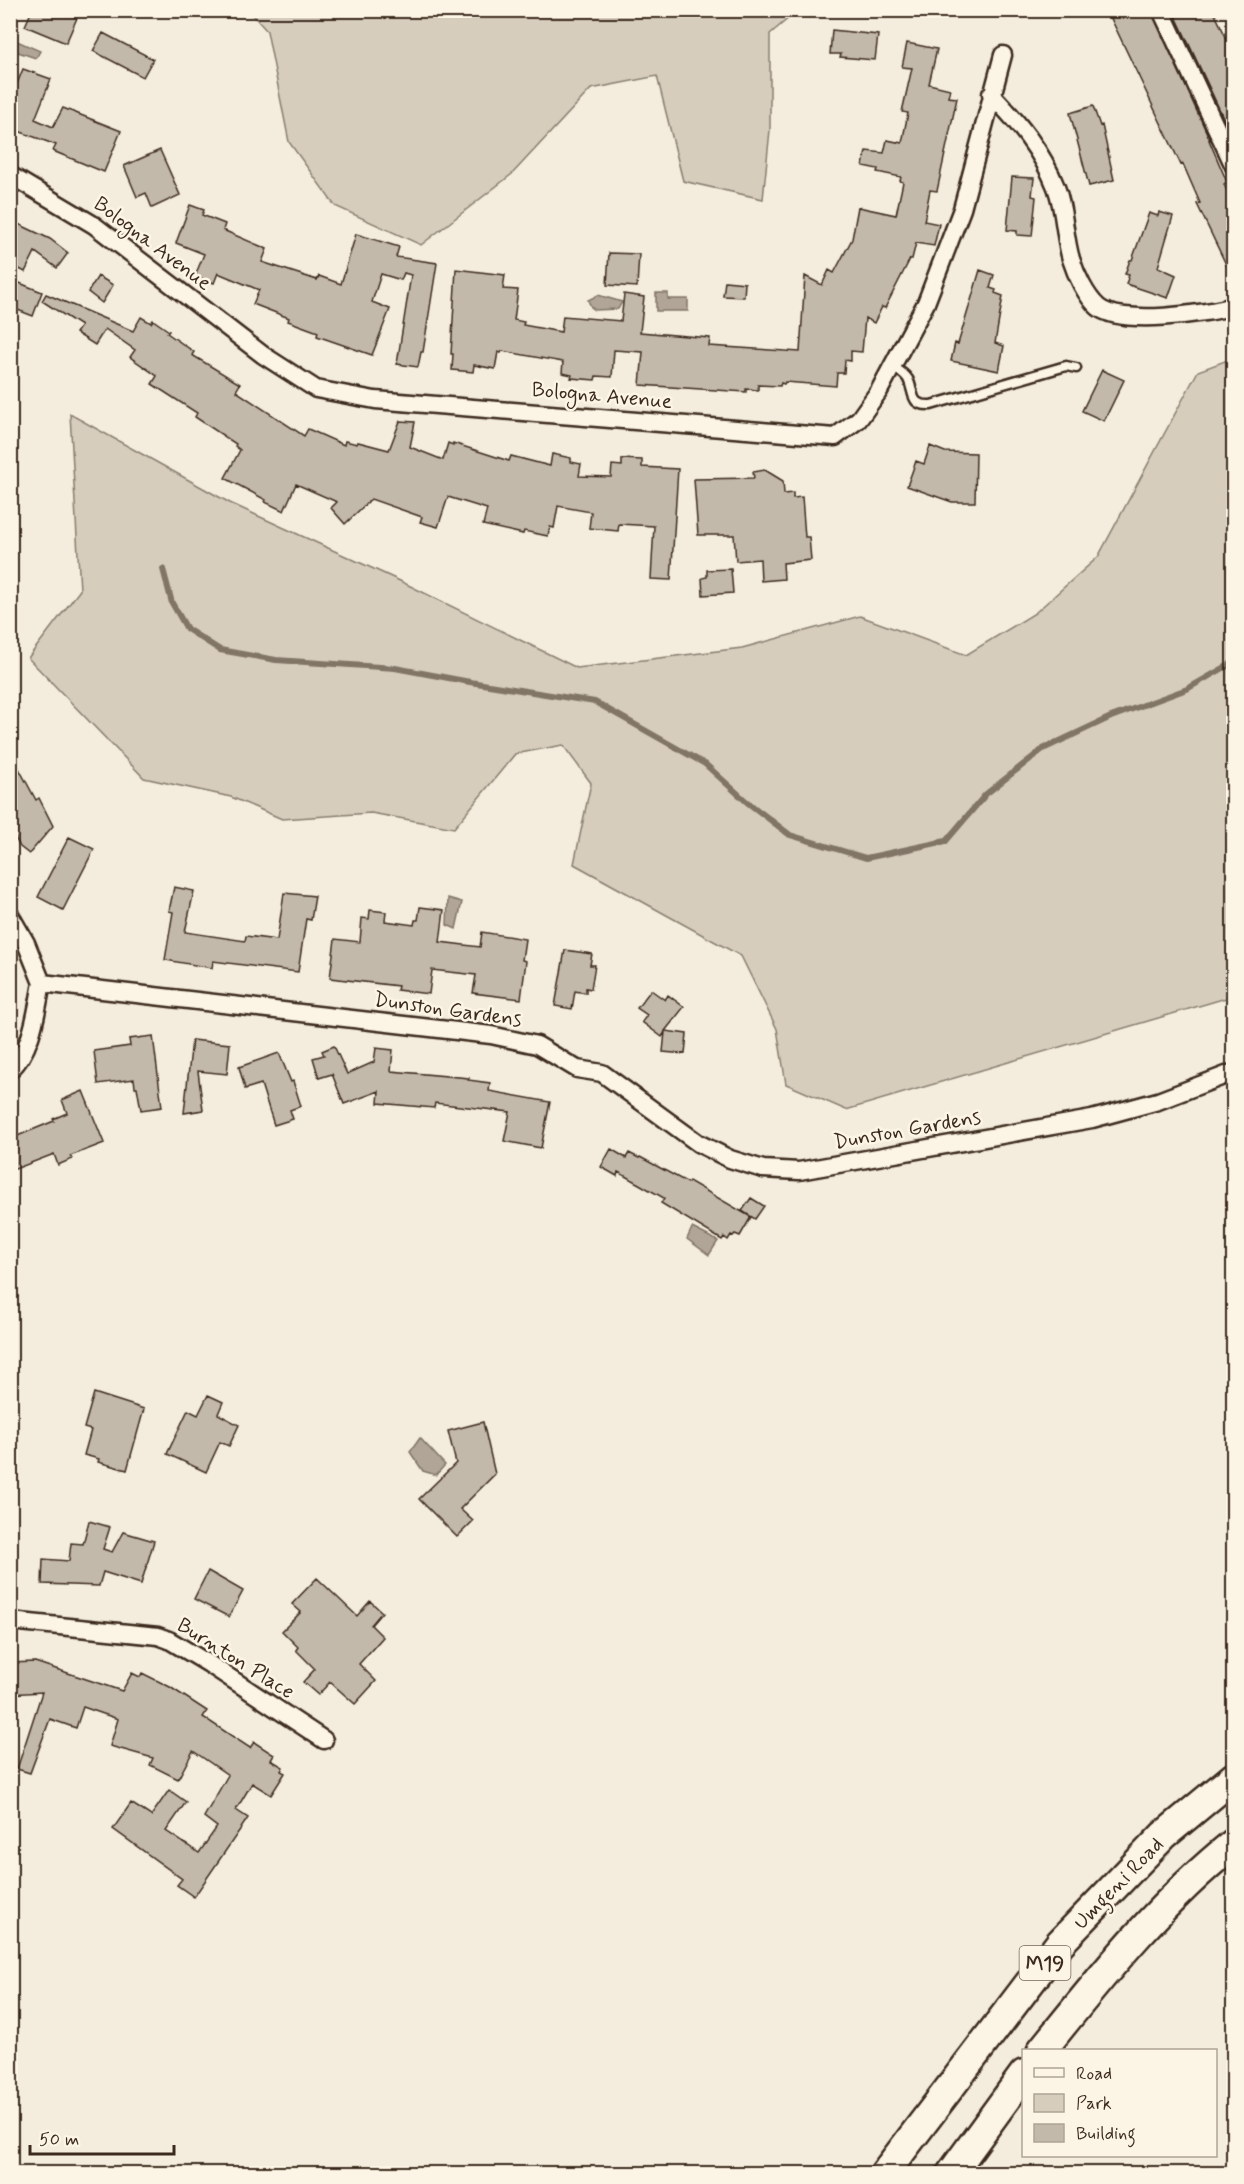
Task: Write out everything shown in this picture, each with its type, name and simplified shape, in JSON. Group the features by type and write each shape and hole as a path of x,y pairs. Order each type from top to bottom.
{"highway":[{"name":"Umgeni Road","path":"884,2174 1060,1943 1164,1835 1233,1777"},
{"name":"M19","path":"1043,2049 1115,1960 1168,1900 1233,1843"},
{"path":"951,2174 1022,2075"}],"street":[{"path":"1161,10 1233,166"},
{"name":"Bologna Avenue","path":"10,175 94,225 263,355 316,389 375,400 835,437 859,419 879,391 926,303 962,209 1003,55"},
{"path":"991,94 1037,149 1057,189 1071,260 1082,285 1099,308 1120,316 1150,317 1187,314 1233,306"},
{"path":"10,915 26,943 42,983 30,1039 19,1063 10,1071"},
{"name":"Dunston Gardens","path":"42,983 491,1035 537,1045 577,1069 602,1073 698,1143 730,1160 763,1169 799,1171 1092,1119 1158,1101 1233,1072"},
{"name":"Burnton Place","path":"10,1621 134,1632 169,1640 324,1740"}],"lane":[{"path":"892,366 909,380 916,402 922,405 931,405 987,390 1066,366 1077,368"}],"green space":[{"path":"249,11 797,11 770,34 770,130 763,199 683,181 657,76 591,89 512,174 421,245 335,206 289,142 267,31"},
{"path":"1233,358 1233,996 846,1110 786,1084 777,1029 741,956 574,864 591,783 563,745 515,754 454,828 371,813 282,819 231,797 144,778 28,658 80,590 70,414 230,503 400,581 577,668 742,648 860,616 966,655 1035,613 1098,557 1198,371"}],"shaded area":[{"path":"17,41 40,51 36,58 12,50"},
{"path":"656,293 668,293 668,299 688,299 688,311 656,311"},
{"path":"598,295 622,302 618,309 595,310 588,300"},
{"path":"448,898 462,902 456,929 447,925"},
{"path":"692,1228 718,1241 709,1255 687,1239"},
{"path":"420,1438 445,1465 436,1475 423,1471 410,1452"}],"building":[{"path":"32,10 58,10 77,18 66,43 25,26"},
{"path":"1107,10 1151,10 1227,182 1224,184 1233,204 1233,279 1197,204 1200,203 1183,164 1181,165"},
{"path":"1173,10 1213,10 1227,39 1233,36 1233,134 1231,134"},
{"path":"832,30 878,35 875,60 830,54"},
{"path":"103,33 153,59 143,77 93,51"},
{"path":"907,43 937,49 929,84 950,89 948,97 957,98 937,191 930,190 924,221 939,224 934,246 916,243 912,259 885,308 882,307 874,323 865,318 862,352 851,351 851,361 845,360 844,373 837,373 836,386 785,382 780,386 758,385 758,390 746,389 746,392 640,385 643,352 614,350 612,377 596,376 595,380 571,378 572,375 562,373 563,362 502,351 498,352 495,369 474,365 473,372 452,370 456,269 505,275 503,289 518,290 514,320 524,322 523,325 561,332 563,316 621,321 624,294 644,297 640,332 710,338 709,346 800,352 805,276 822,285 829,270 834,273 852,239 858,207 896,215 903,182 900,181 901,177 877,172 878,169 863,166 866,151 884,153 887,140 902,143 908,113 902,112 912,68 902,67"},
{"path":"23,69 51,79 35,119 53,127 63,108 121,131 104,172 53,151 56,145 10,128 10,101"},
{"path":"1093,106 1100,126 1102,125 1114,180 1089,186 1070,113"},
{"path":"160,150 180,195 152,208 146,193 137,197 124,166"},
{"path":"1012,177 1034,178 1032,196 1036,197 1032,236 1017,235 1017,231 1007,230"},
{"path":"190,205 204,210 202,215 225,224 223,230 267,249 262,262 317,280 319,276 341,284 356,234 399,247 396,257 437,263 423,352 421,352 418,367 397,364 411,275 404,273 401,280 381,274 372,302 390,309 372,355 317,336 318,332 253,304 259,290 218,273 214,283 195,276 204,254 176,243"},
{"path":"1159,212 1173,216 1158,267 1176,275 1168,298 1126,284 1129,275 1125,274 1149,213 1158,216"},
{"path":"10,220 50,239 68,253 57,268 35,252 25,272 10,264"},
{"path":"609,253 639,254 637,287 607,285"},
{"path":"980,270 994,275 990,288 1003,296 995,343 1004,346 999,371 951,361"},
{"path":"98,276 113,285 102,303 88,292"},
{"path":"725,281 745,283 744,297 723,296"},
{"path":"17,282 42,292 33,316 10,307 10,298"},
{"path":"46,294 133,331 141,317 151,323 153,320 194,352 192,355 240,384 236,391 304,436 308,429 344,445 345,441 357,444 358,442 389,450 400,421 415,422 410,447 443,460 448,443 453,445 453,443 509,461 511,456 550,466 552,454 571,458 571,462 581,464 579,476 611,477 612,465 622,466 622,459 642,460 642,467 678,469 671,580 651,579 654,526 619,524 618,531 589,528 591,512 558,506 554,528 550,527 548,536 524,531 523,534 483,525 487,509 448,497 438,527 420,522 422,517 371,499 345,524 331,508 337,502 296,484 284,511 225,478 240,450 235,446 236,444 195,417 197,413 152,384 157,376 130,357 135,350 105,329 95,345 76,333 81,326 42,301"},
{"path":"1102,370 1124,380 1104,421 1082,411"},
{"path":"930,446 945,452 976,453 975,502 952,502 907,486 916,461 924,464"},
{"path":"765,470 783,481 784,494 793,493 793,498 802,497 805,537 809,537 811,560 783,563 784,579 761,581 760,559 736,561 734,535 698,535 694,479 754,478 753,472"},
{"path":"731,569 733,593 703,595 702,578 707,577 707,570"},
{"path":"10,752 36,800 39,798 53,826 29,854 20,847 10,828"},
{"path":"69,837 94,849 63,910 38,897"},
{"path":"174,887 194,891 185,932 245,941 246,936 277,940 284,893 315,896 311,920 306,919 298,972 213,961 212,968 165,960 173,912 169,911"},
{"path":"420,907 444,910 440,942 480,947 482,932 525,939 522,960 526,961 521,999 473,993 476,975 432,970 429,994 397,990 398,986 330,978 335,939 360,942 362,918 369,919 370,910 386,912 385,921 414,925 415,920 418,920"},
{"path":"565,950 592,954 590,965 595,965 591,989 586,988 586,993 575,991 572,1009 555,1006"},
{"path":"651,990 665,1000 668,995 684,1007 665,1031 687,1034 685,1054 663,1052 665,1032 662,1037 642,1022 647,1015 637,1008"},
{"path":"153,1036 162,1107 141,1110 134,1079 98,1084 94,1051 130,1046 129,1039"},
{"path":"192,1040 230,1044 227,1074 198,1071 203,1110 184,1113"},
{"path":"334,1046 347,1074 374,1062 376,1048 393,1050 391,1071 469,1078 468,1080 490,1083 489,1091 550,1102 541,1148 504,1141 510,1112 435,1103 434,1108 378,1103 379,1091 344,1104 332,1074 319,1078 313,1058 324,1055 322,1051"},
{"path":"279,1053 291,1082 293,1081 301,1106 290,1110 293,1119 274,1125 261,1084 245,1089 239,1067"},
{"path":"83,1091 104,1143 70,1156 72,1159 58,1165 54,1154 10,1171 10,1139 54,1121 53,1119 67,1113 62,1100"},
{"path":"611,1149 626,1158 629,1153 640,1157 688,1183 689,1181 751,1217 740,1236 735,1234 731,1235 728,1240 724,1237 722,1240 661,1203 664,1198 618,1172 617,1176 601,1167"},
{"path":"751,1198 764,1206 755,1219 742,1211"},
{"path":"94,1393 144,1409 127,1470 98,1462 99,1459 84,1455 91,1430 84,1428"},
{"path":"208,1395 223,1402 218,1414 239,1425 229,1446 220,1442 206,1472 167,1454 188,1410 198,1415"},
{"path":"483,1422 495,1474 460,1509 473,1521 457,1537 419,1499 456,1463 448,1431"},
{"path":"89,1521 110,1527 103,1549 112,1552 123,1532 154,1541 141,1584 103,1572 99,1586 42,1584 43,1559 69,1561 71,1543 83,1544"},
{"path":"208,1571 243,1591 229,1617 194,1599"},
{"path":"317,1578 357,1616 370,1601 382,1612 371,1625 383,1637 359,1664 376,1681 355,1704 330,1682 318,1695 303,1682 315,1669 296,1650 298,1647 282,1631 301,1612 292,1604"},
{"path":"35,1662 122,1691 132,1673 140,1677 142,1673 170,1687 207,1711 203,1717 250,1748 254,1742 274,1755 271,1760 283,1767 281,1771 285,1773 271,1795 252,1783 236,1810 248,1818 194,1897 177,1885 182,1879 113,1829 131,1803 151,1816 169,1790 186,1802 166,1831 199,1853 217,1827 204,1817 228,1775 193,1751 178,1779 150,1765 153,1758 110,1746 118,1719 83,1707 76,1728 50,1719 30,1773 17,1769 42,1692 10,1694 10,1663"}],"waterway":[{"path":"163,569 172,603 187,629 220,650 276,660 395,668 595,702 705,764 747,802 790,835 866,858 946,841 986,794 1043,749 1111,717 1187,689 1234,662"}]}
